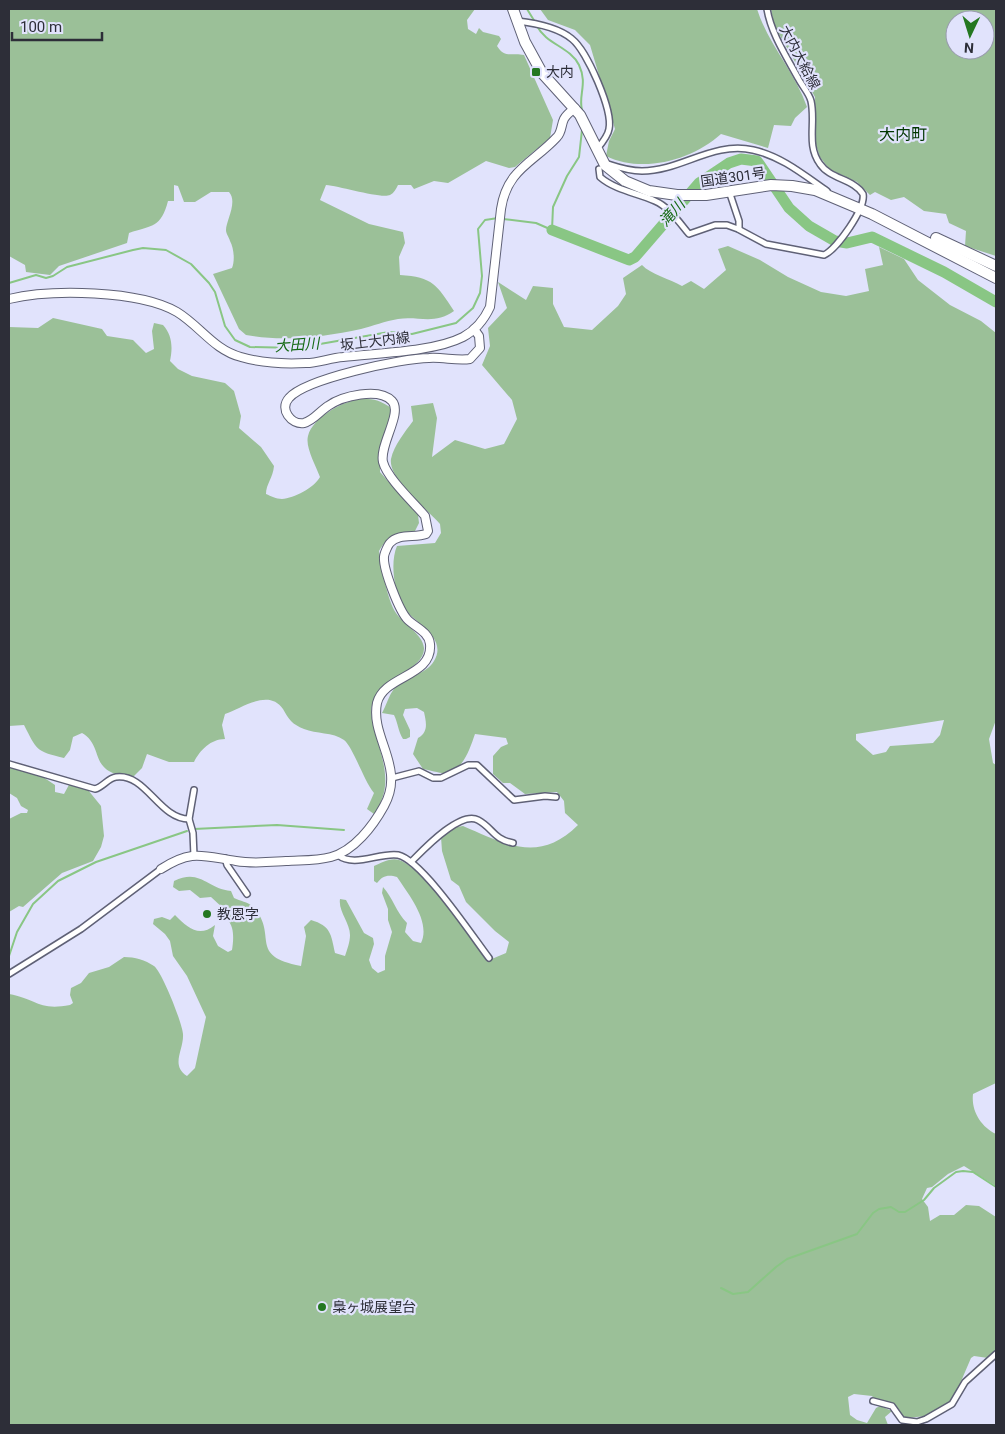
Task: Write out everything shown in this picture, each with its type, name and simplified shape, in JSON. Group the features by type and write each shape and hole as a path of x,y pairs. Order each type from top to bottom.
{"highway":[{"name":"国道301号","path":"513,9 542,74 577,111 592,135 602,166 619,178 660,194 678,195 706,195 759,186 781,185 802,187 830,195 898,227"},
{"path":"898,227 905,226 919,230 996,266"},
{"path":"898,227 996,278"},
{"path":"909,232 915,242 960,264 996,286"}],"street":[{"name":"大内大給線","path":"767,9 771,26 810,99 813,127 811,140 818,162 826,171 861,190 864,197 860,209"},
{"path":"517,21 563,33 571,38 586,54 595,73 610,128 597,149"},
{"name":"坂上大内線","path":"9,299 48,292 73,292 164,305 184,317 216,345 231,354 255,360 304,364 447,343 474,329 484,319 492,301 501,209 504,195 514,175 533,156 556,138 564,119 577,111"},
{"path":"830,195 827,191 789,166 771,156 751,149 717,150 666,167 643,171 602,166 600,177 607,183 656,201 676,218 689,234 715,225 739,229 766,244 824,255 836,247 860,209"},
{"path":"729,191 739,221 739,229"},
{"path":"9,974 81,929 161,869 179,858 194,856 259,862 319,859 338,855 353,845 380,813 390,791 392,778 377,716 377,704 380,696 393,682 423,665 429,656 430,646 425,634 408,620 398,607 384,557 390,543 398,538 426,534 429,528 425,516 383,464 382,452 396,411 387,396 348,396 329,405 309,422 301,423 293,421 287,415 286,405 288,398 304,387 324,379 415,359 470,359 480,348 479,336 474,329"},
{"path":"9,764 96,789 115,777 126,778 148,792 163,808 184,819 189,819"},
{"path":"392,778 419,771 432,778 441,778 471,764 477,765 514,800 545,796 556,797"},
{"path":"194,790 189,819 193,834 194,856"},
{"path":"411,862 438,834 470,818 478,820 500,840 513,843"},
{"path":"338,855 352,860 400,855 411,862 439,892 489,958"},
{"path":"225,858 226,865 247,894"},
{"path":"873,1401 892,1406 902,1420 917,1422 926,1419 952,1404 965,1382 996,1354"}],"green space":[{"path":"9,9 475,9 467,20 468,29 476,34 479,28 483,32 499,36 501,39 497,46 500,50 506,54 524,55 553,120 550,138 515,167 509,168 486,161 448,183 434,181 414,189 411,185 398,185 393,193 385,196 326,185 320,200 369,224 403,232 405,243 399,257 400,275 420,278 433,284 454,311 440,318 398,319 361,329 318,336 274,338 246,335 239,329 213,274 232,268 233,265 233,251 226,233 226,226 232,206 229,192 211,192 195,202 184,202 178,186 174,185 174,201 168,201 159,221 129,233 127,243 59,266 50,275 26,272 25,265 9,256"},
{"path":"540,9 757,9 768,34 796,82 807,107 795,118 791,126 774,125 768,148 721,134 696,151 666,162 636,164 606,156 609,141 615,129 590,45 575,30 548,20"},
{"path":"771,9 996,9 996,256 965,246 966,231 949,223 946,214 924,211 904,197 891,200 875,192 870,195 857,182 829,169 820,157 816,145 815,97 774,25"},
{"path":"728,246 760,260 788,277 821,292 846,296 869,291 865,269 883,265 879,247 904,259 918,280 950,305 981,321 996,333 996,720 989,739 993,763 996,765 996,1083 973,1094 973,1100 978,1118 996,1134 996,1186 964,1166 948,1174 932,1187 927,1188 922,1199 928,1207 930,1221 940,1215 954,1215 966,1205 979,1206 996,1217 996,1351 988,1358 974,1356 971,1358 953,1400 926,1416 907,1418 901,1415 895,1407 875,1400 872,1396 854,1394 848,1397 850,1415 857,1420 867,1423 876,1408 880,1406 892,1411 885,1417 888,1425 9,1425 9,994 51,1007 70,1005 73,1003 70,995 71,988 81,983 89,973 109,967 124,957 136,958 147,962 158,970 162,977 179,1019 183,1040 179,1067 187,1076 195,1068 206,1017 187,976 173,956 170,941 153,924 154,919 162,917 170,920 175,915 184,924 199,931 204,931 215,925 213,936 218,946 228,952 232,950 233,934 224,909 211,897 200,898 190,890 179,891 173,887 174,881 190,877 197,878 231,891 234,898 252,906 260,916 264,926 266,943 274,956 284,962 301,966 306,936 304,927 311,920 318,922 326,928 331,936 335,953 345,956 350,935 340,899 346,900 364,933 373,938 374,944 369,960 372,968 378,973 385,970 385,956 392,932 388,920 388,909 382,893 383,887 407,923 405,932 413,941 421,943 423,935 421,918 413,900 397,877 388,876 383,877 377,883 374,881 374,866 393,859 410,866 435,890 487,961 506,953 509,942 466,902 459,886 451,880 442,851 441,837 457,827 463,826 508,844 536,847 549,844 564,837 578,825 565,813 564,801 557,792 525,794 510,783 503,783 493,774 493,756 501,747 508,744 506,738 475,734 466,757 453,771 447,773 423,769 413,754 418,738 425,730 424,712 417,708 405,709 403,715 410,730 410,737 406,739 403,739 401,736 394,715 382,713 394,689 426,670 434,661 437,652 437,644 433,637 402,605 395,584 393,568 397,546 435,543 441,533 440,524 402,484 392,467 392,454 413,421 411,406 433,403 437,418 432,457 455,440 485,449 504,444 517,419 512,400 482,365 490,346 488,328 507,308 498,282 526,300 533,286 553,288 553,304 564,327 592,330 618,306 626,294 623,278 642,265 650,271 682,286 691,281 704,289 726,270 718,249","holes":["944,720 940,735 933,743 890,746 886,752 873,755 856,740 856,734"]},
{"path":"53,318 102,329 107,336 133,340 146,353 154,349 152,331 154,323 163,325 171,342 170,361 178,369 192,376 225,383 234,391 241,416 239,428 261,447 274,466 266,494 278,498 287,498 303,492 320,477 309,451 307,440 311,429 324,415 351,401 360,399 374,400 390,407 391,417 380,448 380,472 418,515 419,523 415,531 394,535 379,551 385,583 393,607 399,617 417,634 424,648 422,656 417,663 383,688 376,696 372,705 372,718 385,774 384,794 374,814 367,809 374,793 344,740 340,737 309,731 296,725 277,703 270,700 255,701 225,714 222,725 225,739 211,743 199,753 194,762 169,762 147,754 142,768 133,777 118,775 109,771 99,759 89,739 82,733 73,737 70,750 64,758 38,748 24,725 9,726 9,327 38,328"},
{"path":"9,766 37,773 55,785 55,792 64,794 70,783 88,790 101,806 104,836 101,847 93,861 62,873 23,907 19,906 9,912 9,819 21,813 27,813 28,810 21,806 17,798 9,793"}],"waterway":[{"name":"滝川","path":"527,9 535,22"},
{"name":"滝川","path":"537,26 546,37 570,54 579,65 583,78 582,110"},
{"name":"滝川","path":"503,219 536,223 552,230 553,207 567,176 579,157 582,130"},
{"name":"滝川","path":"552,230 629,260 635,257 699,183 729,163 741,159 757,161 789,208 809,226 835,241 847,243 872,237 944,272 996,302"},
{"name":"大田川","path":"9,283 36,275 46,278 67,267 133,250 143,248 166,250 191,264 209,283 215,292 225,326 235,340 250,347 297,348 389,332 412,334 456,323 473,308 480,293 482,276 478,229 485,220 498,218"},
{"path":"194,829 277,825 344,830"},
{"path":"9,956 17,932 33,904 58,881 96,862 187,831"},
{"path":"721,1288 733,1294 748,1292 787,1259 857,1234 873,1213 879,1209 891,1207 899,1212 905,1212 924,1200 934,1188 956,1172 973,1172 996,1187"}],"place":[{"name":"大内","path":"536,72"},
{"name":"教恩字","path":"207,914"},
{"name":"梟ヶ城展望台","path":"322,1307"}],"district":[{"name":"大内町","path":"903,134"}]}
